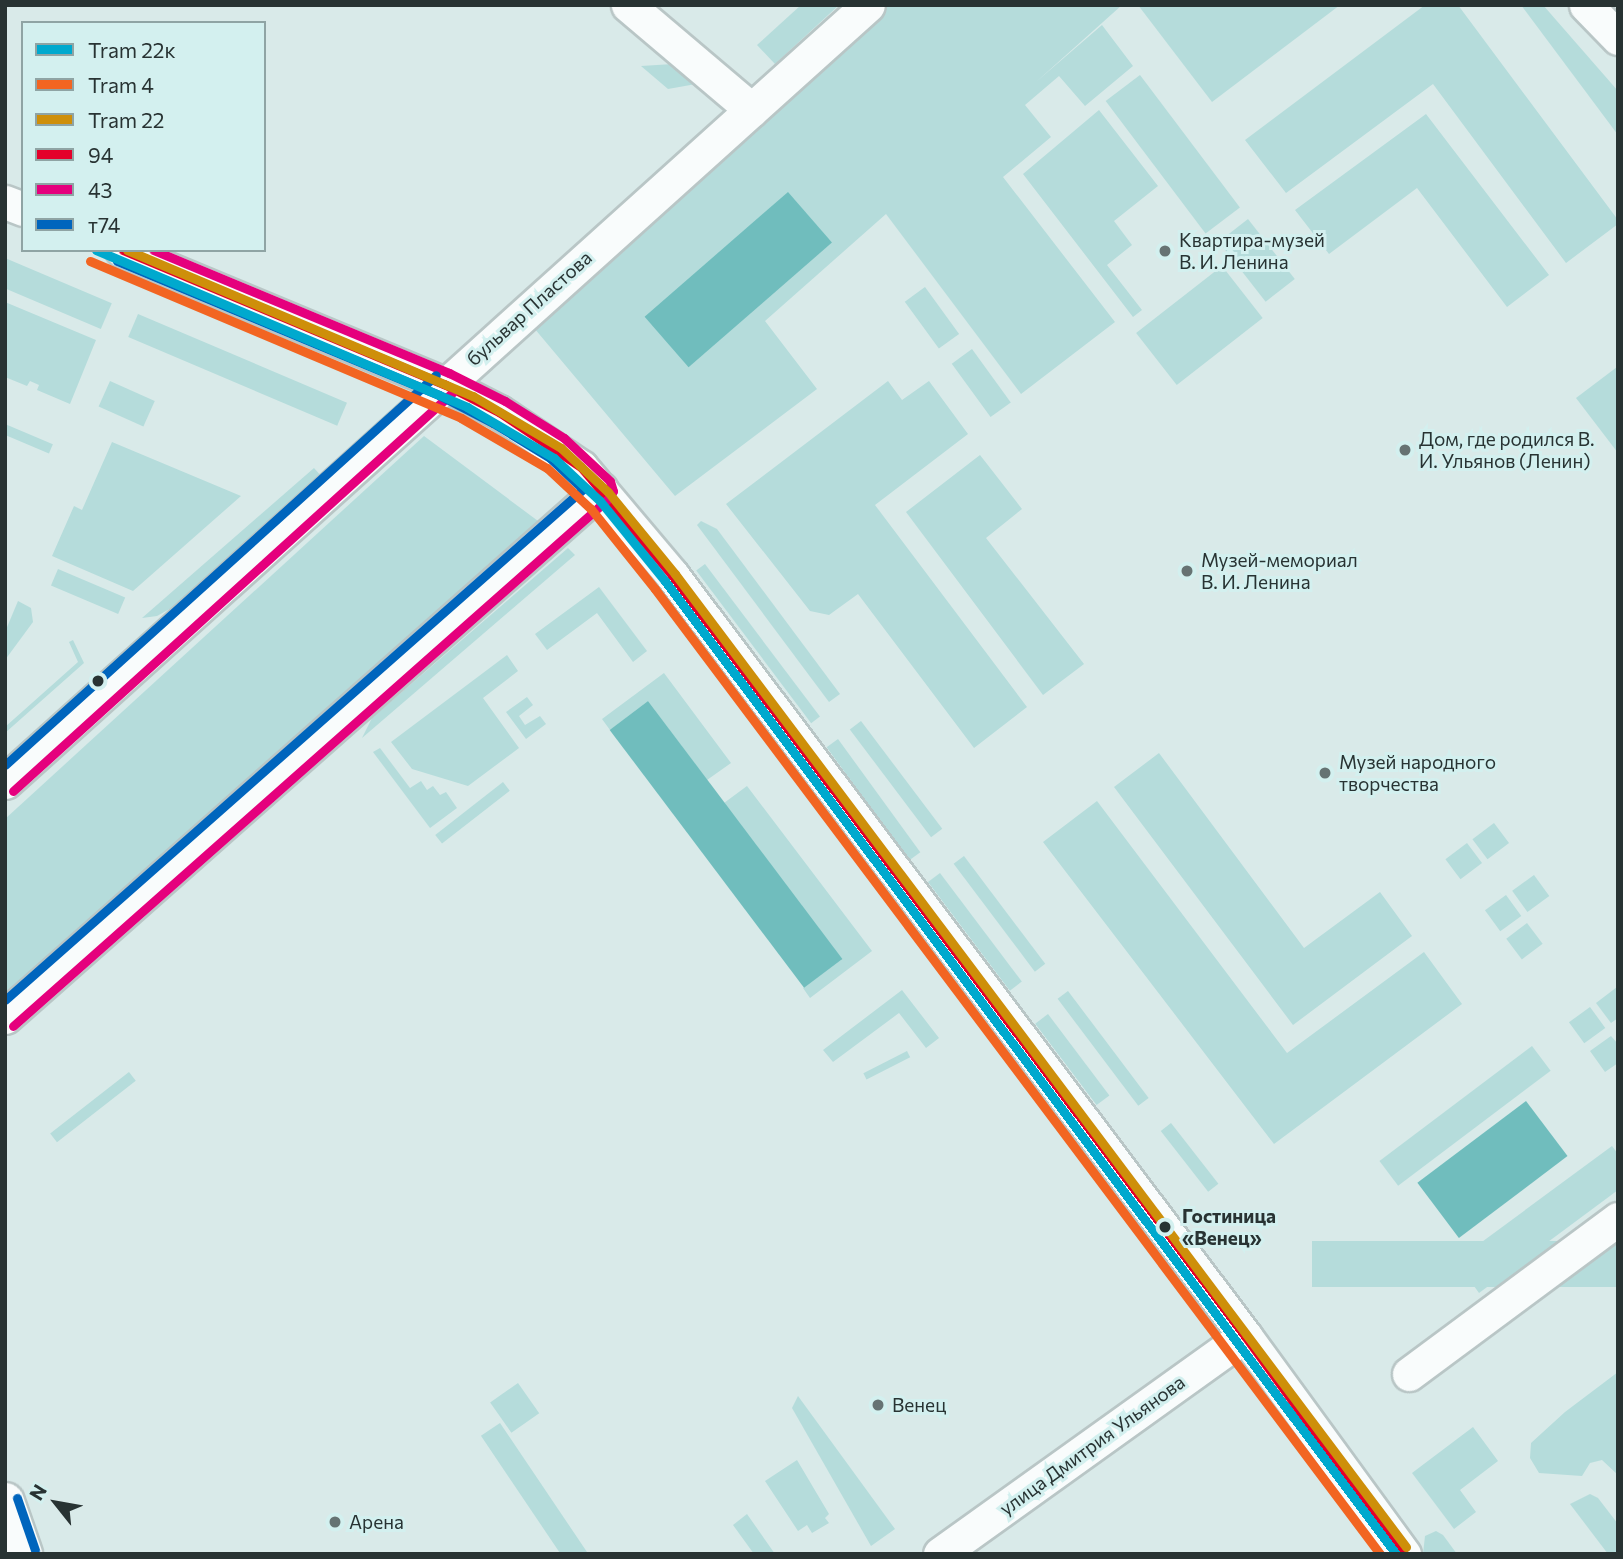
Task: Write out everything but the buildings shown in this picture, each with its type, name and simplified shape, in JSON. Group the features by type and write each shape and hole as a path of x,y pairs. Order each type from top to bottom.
{"main road":[{"path":"5,1502 23,1554"}],"street":[{"path":"628,5 752,110"},
{"name":"бульвар Пластова","path":"5,782 443,384 868,5"},
{"path":"1586,5 1618,38"},
{"path":"127,252 443,384 499,412 557,448 601,489 681,586 1245,1336 1404,1554"},
{"path":"5,1017 601,489"},
{"path":"1409,1374 1618,1219"},
{"name":"улица Дмитрия Ульянова","path":"940,1554 1245,1336"}],"shaded area":[{"path":"801,5 839,5 775,64 757,45"},
{"path":"884,5 1122,5 1036,82 1102,25 1133,66 1085,106 1059,76 1025,105 1051,137 1003,177 1115,322 1021,394 886,214 765,321 817,389 675,496 529,322"},
{"path":"1138,5 1340,5 1212,102"},
{"path":"1425,5 1458,5 1618,220 1618,224 1566,263 1433,84 1286,193 1245,140"},
{"path":"1521,5 1543,5 1618,91 1618,135"},
{"path":"673,64 696,84 668,89 641,66"},
{"path":"1140,75 1240,208 1206,233 1106,101"},
{"path":"1099,110 1158,186 1114,221 1132,245 1107,265 1142,310 1133,317 1023,174"},
{"path":"1426,114 1549,275 1507,307 1417,188 1329,254 1295,210"},
{"path":"1248,219 1295,279 1266,302 1219,242"},
{"path":"5,258 112,303 101,329 5,288"},
{"path":"1222,266 1263,318 1177,385 1136,333"},
{"path":"925,287 959,334 939,349 905,302"},
{"path":"5,302 96,340 70,404 37,390 39,385 30,381 27,386 5,377"},
{"path":"138,314 347,403 337,426 128,337"},
{"path":"972,349 1011,402 991,417 952,364"},
{"path":"1618,368 1618,453 1576,398"},
{"path":"110,381 155,401 143,427 99,407"},
{"path":"888,381 902,400 929,381 968,434 875,505 1027,707 974,748 858,594 829,615 810,611 726,504"},
{"path":"5,424 53,444 49,454 5,435"},
{"path":"424,436 538,521 5,996 5,819"},
{"path":"112,442 241,496 133,591 52,556 74,506 82,510"},
{"path":"980,455 1022,509 986,538 1084,664 1043,695 906,512"},
{"path":"314,468 322,477 175,606 157,616 142,618"},
{"path":"701,521 717,529 840,694 829,702 697,525"},
{"path":"568,548 575,555 362,738 372,718"},
{"path":"705,564 820,717 811,723 696,571"},
{"path":"58,569 125,598 118,614 51,586"},
{"path":"599,587 647,651 633,662 597,613 547,650 535,634"},
{"path":"18,601 31,608 33,622 5,660 5,632"},
{"path":"73,640 84,663 5,733 5,727 78,662 69,642"},
{"path":"507,655 518,671 483,698 519,748 468,786 412,769 391,742"},
{"path":"664,673 731,763 707,780 648,701 610,730 602,719"},
{"path":"527,697 533,705 519,716 525,725 540,716 546,724 526,739 506,712"},
{"path":"861,721 942,829 931,837 850,729"},
{"path":"838,739 920,852 909,860 827,747"},
{"path":"380,748 410,788 421,781 427,790 433,786 440,795 446,792 457,808 430,828 373,752"},
{"path":"1159,753 1304,948 1380,892 1412,936 1293,1025 1114,787"},
{"path":"503,782 510,791 442,844 435,835"},
{"path":"747,786 872,951 810,998 803,988 841,960 724,803"},
{"path":"1097,801 1287,1053 1424,952 1462,1004 1274,1144 1043,842"},
{"path":"1494,823 1509,843 1487,859 1472,839"},
{"path":"1467,843 1482,863 1460,879 1445,859"},
{"path":"964,856 1045,964 1035,972 954,864"},
{"path":"940,873 1022,982 1010,991 928,882"},
{"path":"1534,875 1549,896 1527,912 1512,891"},
{"path":"1506,895 1521,916 1500,931 1485,910"},
{"path":"1527,923 1543,944 1522,959 1506,939"},
{"path":"1617,987 1618,1018 1611,1023 1596,1003"},
{"path":"902,990 939,1038 926,1048 899,1013 833,1062 823,1050"},
{"path":"1068,991 1149,1098 1138,1106 1058,999"},
{"path":"1590,1007 1605,1028 1584,1043 1569,1022"},
{"path":"1048,1014 1109,1095 1097,1105 1035,1024"},
{"path":"1611,1036 1618,1044 1618,1063 1605,1072 1590,1051"},
{"path":"1532,1046 1551,1071 1398,1186 1379,1161"},
{"path":"907,1051 910,1057 867,1079 863,1073"},
{"path":"129,1072 136,1081 57,1142 50,1134"},
{"path":"1171,1123 1218,1184 1208,1192 1161,1131"},
{"path":"1612,1146 1618,1154 1618,1190 1479,1293 1456,1261"},
{"path":"1312,1241 1618,1241 1618,1287 1312,1287"},
{"path":"1618,1372 1618,1475 1602,1460 1590,1463 1582,1476 1539,1473 1530,1458 1531,1443 1565,1412"},
{"path":"518,1383 539,1413 511,1433 490,1403"},
{"path":"798,1396 895,1529 871,1546 792,1408"},
{"path":"500,1423 588,1554 561,1554 481,1436"},
{"path":"1473,1427 1498,1461 1460,1490 1476,1512 1454,1529 1412,1473"},
{"path":"797,1460 829,1514 825,1518 829,1523 812,1533 807,1525 798,1531 765,1481"},
{"path":"1590,1494 1598,1498 1618,1524 1618,1554 1608,1554 1570,1504"},
{"path":"747,1514 775,1554 754,1554 733,1525"},
{"path":"1436,1531 1443,1535 1457,1554 1423,1554 1425,1536"}],"water":[{"path":"788,192 832,243 689,367 645,317"},
{"path":"648,701 842,959 804,988 610,730"},
{"path":"1526,1101 1568,1156 1459,1238 1417,1183"}],"tram line":[{"name":"22к","path":"101,252 467,407 554,458 600,501 665,581 1396,1554"},
{"name":"22","path":"132,252 473,396 561,448 608,492 675,574 1406,1547"},
{"name":"4","path":"90,261 461,418 547,468 591,509 655,589 1380,1554"}],"transit line":[{"name":"94","path":"128,252 444,384 499,412 581,467 672,575 1245,1336 1404,1554"},
{"name":"43","path":"13,1026 609,498 613,491 610,481 564,438 505,401 449,373 159,252"},
{"name":"т74","path":"5,1000 583,489 550,458 493,423 439,395 117,261"},
{"name":"т74","path":"5,765 436,375"},
{"name":"43","path":"13,791 452,393"},
{"name":"т74","path":"17,1498 35,1550"}],"place":[{"name":"Квартира-музей В. И. Ленина","path":"1165,251"},
{"name":"Дом, где родился В. И. Ульянов (Ленин)","path":"1405,450"},
{"name":"Музей-мемориал В. И. Ленина","path":"1187,571"},
{"name":"Музей народного творчества","path":"1325,773"},
{"name":"Гостиница «Венец»","path":"1165,1227"},
{"name":"Венец","path":"878,1405"},
{"name":"Арена","path":"335,1522"}]}
